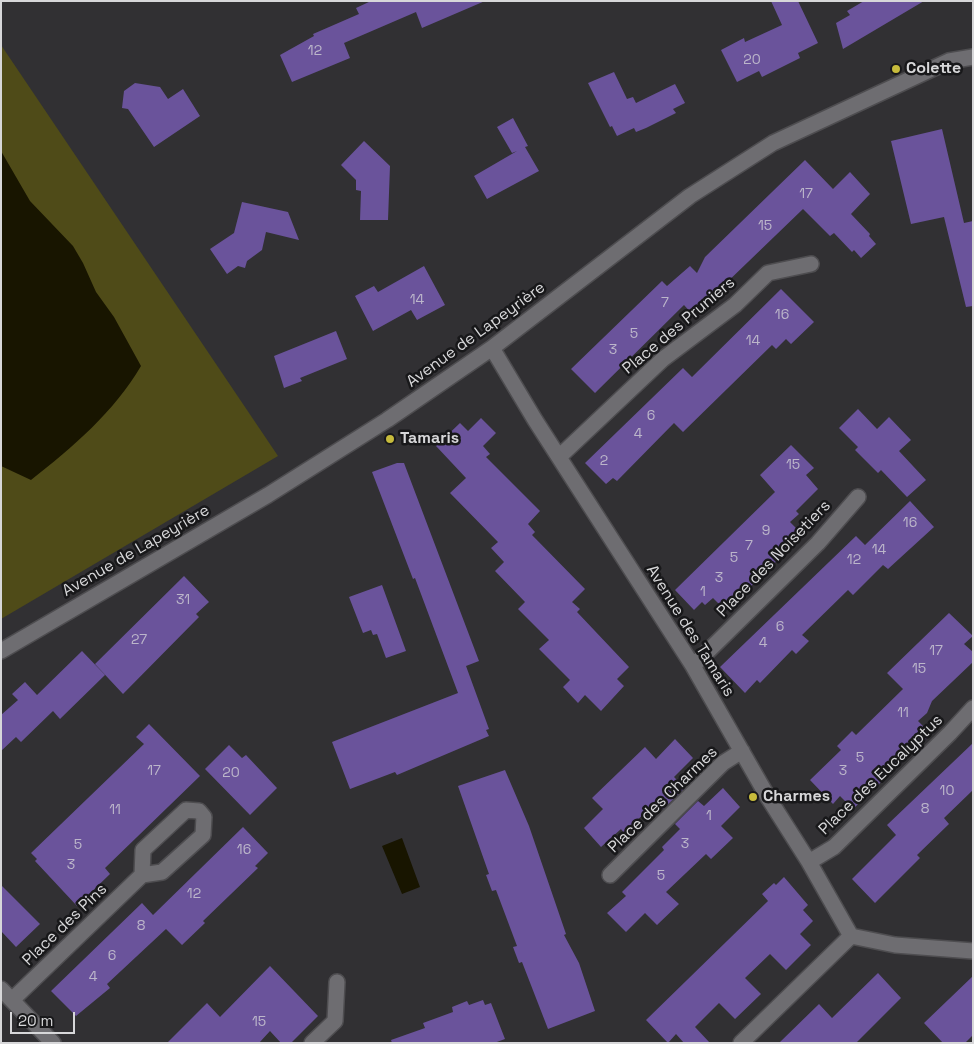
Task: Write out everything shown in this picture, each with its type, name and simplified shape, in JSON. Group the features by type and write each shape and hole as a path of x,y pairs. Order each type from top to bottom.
{"street":[{"name":"Avenue de Lapeyrière","path":"1,651 268,495 387,420 492,348 690,196 773,143 949,61 973,57"},
{"name":"Place des Pruniers","path":"559,456 663,359 736,305 768,273 811,264"},
{"name":"Avenue des Tamaris","path":"492,348 693,666 769,800 809,862 851,936"},
{"name":"Place des Noisetiers","path":"693,666 818,543 858,497"},
{"name":"Place des Eucalyptus","path":"809,862 834,847 973,708"},
{"name":"Place des Charmes","path":"610,875 723,763 742,751"},
{"name":"Place des Pins","path":"12,1000 142,875 162,872 203,834 204,817 199,811 186,810 143,850 142,875"},
{"path":"741,1043 851,936 895,945 973,951"},
{"path":"312,1043 335,1021 337,982"},
{"path":"1,989 53,1043"}],"shaded area":[{"path":"1,45 278,456 1,619"},
{"path":"1,151 30,201 73,246 96,292 114,317 141,366 118,399 92,428 31,480 1,466"},
{"path":"402,838 420,887 402,894 382,846"}],"building":[{"path":"371,1 485,1 422,28 416,12 344,43 350,58 292,82 280,55 314,36 313,34 359,14 356,8"},
{"path":"771,1 798,1 818,43 798,53 800,58 762,77 759,71 737,82 721,50 744,38 745,42 782,25"},
{"path":"864,1 924,1 843,49 836,23 850,15 847,11"},
{"path":"614,72 627,99 633,97 636,103 675,84 685,103 673,109 676,113 646,128 636,132 634,128 617,136 612,126 610,127 588,83"},
{"path":"135,83 160,87 168,99 183,89 200,116 154,147 128,109 122,108 124,91"},
{"path":"513,118 528,146 525,147 539,171 487,199 474,176 517,151 512,153 497,127"},
{"path":"942,129 964,223 973,221 973,306 966,307 944,217 911,224 891,141"},
{"path":"364,141 390,166 388,220 360,220 361,191 356,190 356,180 341,165"},
{"path":"805,160 833,189 850,172 870,194 851,214 870,234 869,236 876,244 861,258 854,250 852,252 834,233 830,236 803,209 693,315 684,305 595,393 571,369 662,281 667,286 690,266 697,273 705,257"},
{"path":"242,202 288,212 299,240 266,232 262,250 247,261 245,268 238,266 227,274 210,249 234,233"},
{"path":"424,266 445,305 417,320 411,310 373,331 355,296 374,286 378,292"},
{"path":"781,289 814,322 791,344 786,339 776,349 772,345 683,432 674,423 617,481 613,478 606,484 585,463 683,368 692,377"},
{"path":"336,331 347,359 300,378 302,381 284,388 274,356"},
{"path":"858,409 877,429 889,417 911,440 899,451 926,480 907,497 881,470 878,473 855,450 858,447 839,428"},
{"path":"481,418 496,433 483,446 490,454 486,457 540,511 528,524 535,532 532,535 585,589 572,602 580,609 577,612 629,667 617,679 624,686 601,711 585,695 578,703 563,687 570,680 539,649 549,640 518,609 525,602 495,571 504,562 491,548 498,542 450,493 466,478 436,446 460,423 468,431"},
{"path":"791,445 814,468 806,475 818,489 796,511 799,514 790,522 803,535 726,611 713,598 705,605 702,602 694,610 675,590 775,492 760,475"},
{"path":"397,463 404,463 479,661 466,666 489,729 486,730 489,736 397,775 395,772 350,789 332,742 458,693 415,578 413,579 372,472"},
{"path":"910,501 934,527 888,569 883,565 853,595 848,590 802,635 809,641 796,654 792,650 760,683 757,680 745,693 720,667 856,536 865,545"},
{"path":"184,576 209,602 196,614 199,617 123,694 95,664"},
{"path":"382,585 406,651 386,658 377,634 373,635 371,630 363,633 349,597"},
{"path":"949,613 973,636 964,644 973,652 973,662 932,701 927,713 918,721 931,734 853,809 840,796 833,804 810,780 841,750 837,746 852,731 856,735 903,689 887,673"},
{"path":"82,651 105,675 60,719 53,711 21,742 16,737 1,751 1,715 18,700 12,694 25,682 37,695"},
{"path":"149,724 200,776 105,868 110,874 77,906 35,861 37,859 31,853 144,744 136,737"},
{"path":"675,739 693,758 674,777 685,788 663,809 656,802 624,833 621,829 601,847 584,828 603,809 592,798 645,747 656,759"},
{"path":"973,743 973,790 944,818 949,824 917,855 920,858 875,903 852,879 896,835 887,825"},
{"path":"229,745 242,758 246,755 277,788 250,815 205,769"},
{"path":"505,770 529,826 566,934 564,935 579,963 595,1011 548,1029 522,962 519,963 513,947 517,946 496,890 492,891 486,875 489,874 458,786"},
{"path":"723,788 740,807 721,826 733,838 711,859 706,854 666,892 679,904 657,925 645,913 626,932 607,913 626,896 622,892 664,850 662,847 680,829 675,824 698,801 704,806"},
{"path":"243,827 268,853 255,866 258,868 203,921 205,923 182,945 166,929 107,984 110,988 76,1016 51,991 142,903 153,915"},
{"path":"784,877 808,905 803,910 813,921 800,934 811,945 786,970 770,954 745,978 761,994 735,1019 719,1003 695,1027 710,1043 684,1043 676,1034 668,1043 646,1020 768,901 762,894"},
{"path":"1,885 40,924 16,947 1,931"},
{"path":"270,966 318,1016 291,1043 281,1043 270,1031 259,1043 167,1043 207,1003 220,1017"},
{"path":"878,973 901,998 856,1043 779,1043 819,1004 832,1018"},
{"path":"973,976 973,1035 965,1043 943,1043 924,1023"},
{"path":"483,1000 485,1005 491,1003 505,1039 494,1043 392,1043 391,1040 425,1028 423,1023 453,1012 452,1007 467,1001 469,1005"}],"place":[{"name":"Colette","path":"896,69"},
{"name":"Tamaris","path":"390,439"},
{"name":"Charmes","path":"753,797"}]}
